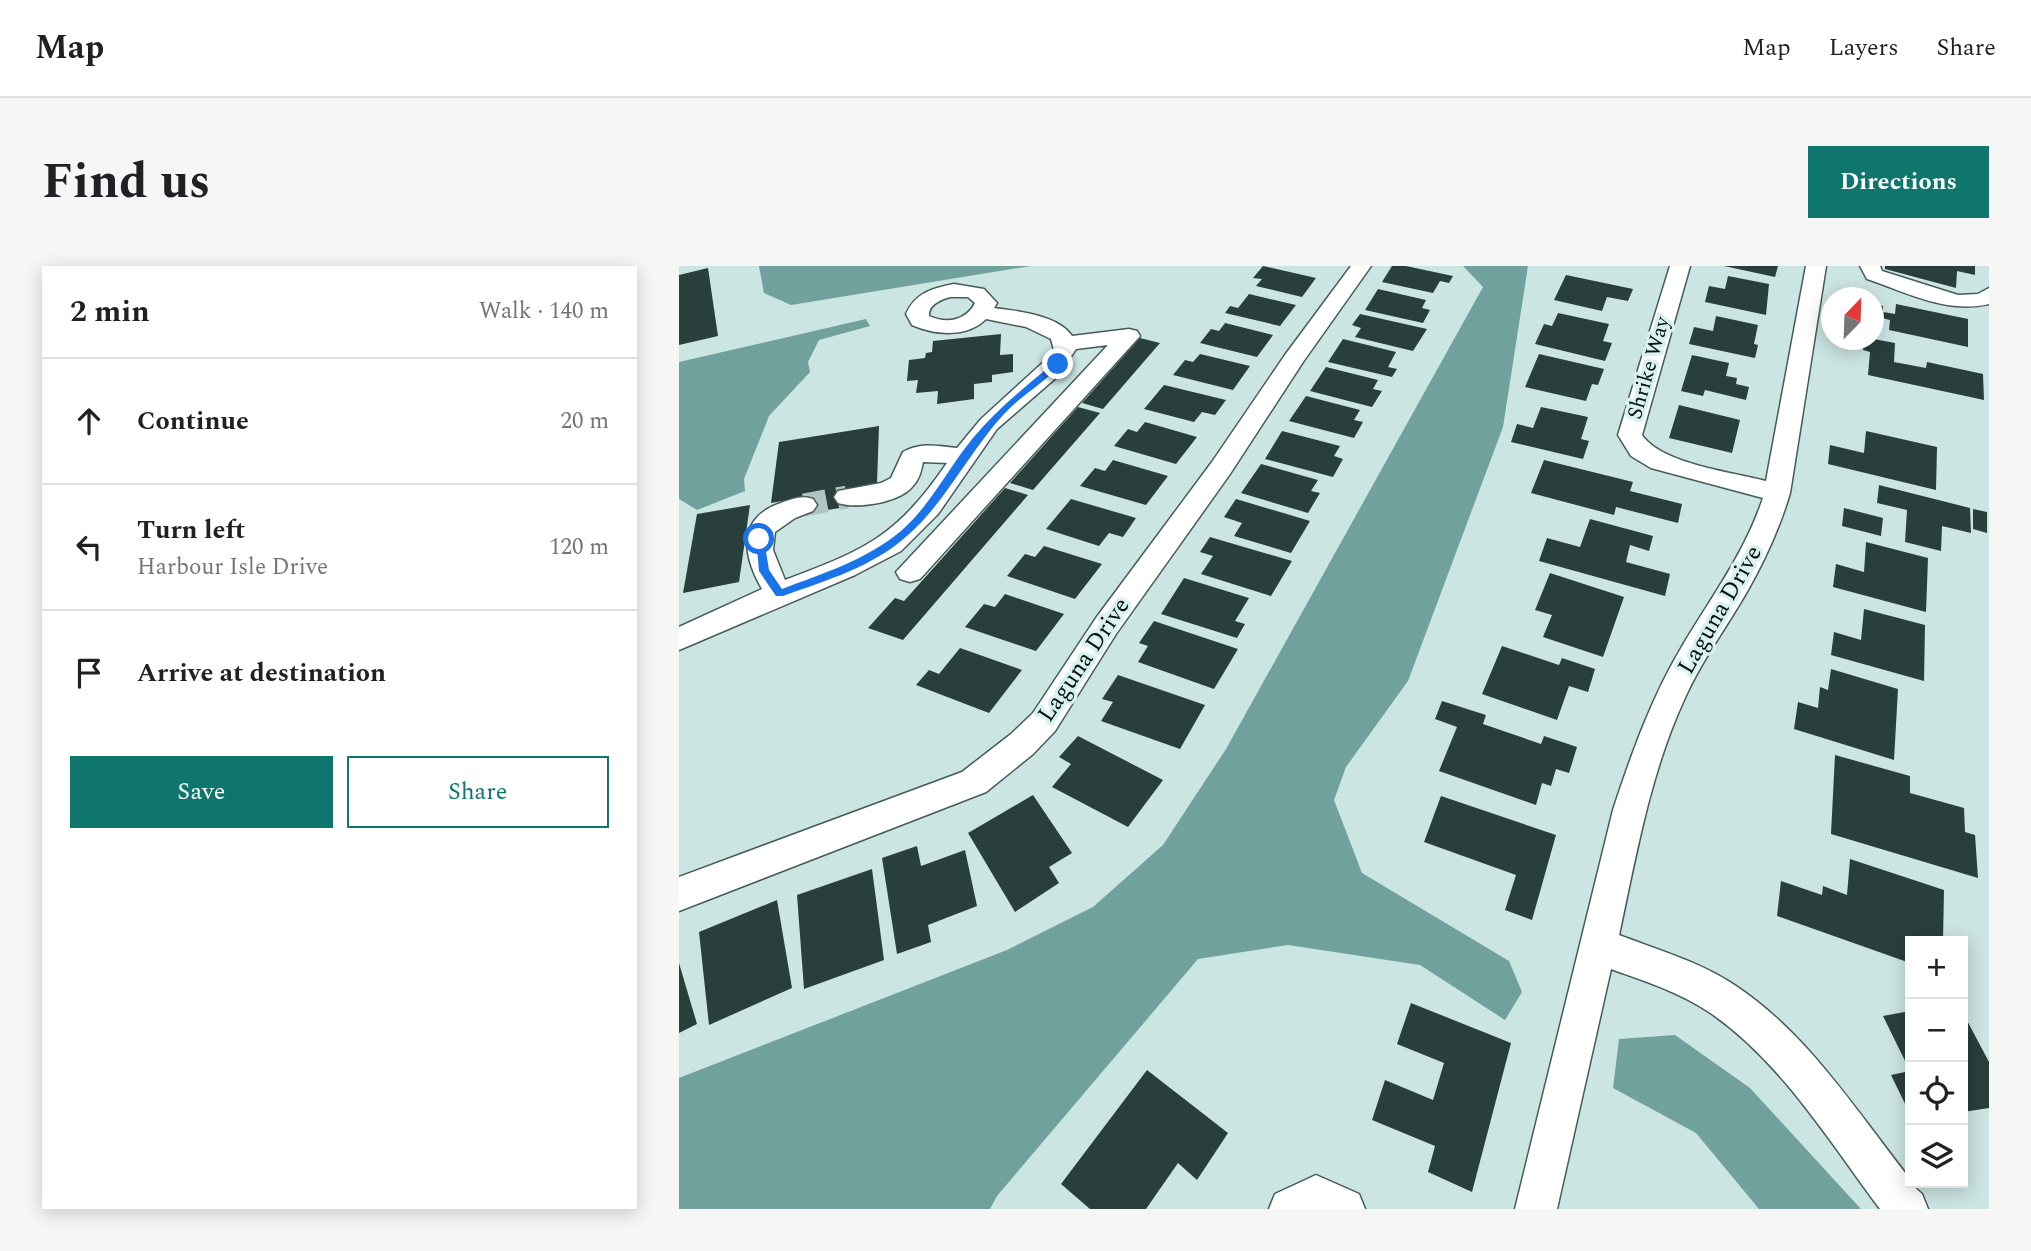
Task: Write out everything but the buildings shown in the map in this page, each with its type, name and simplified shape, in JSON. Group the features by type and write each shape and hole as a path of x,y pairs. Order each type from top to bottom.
{"street":[{"name":"Laguna Drive","path":"679,894 974,782 1022,744 1044,722 1106,626 1221,468 1293,360 1361,266"},
{"name":"Shrike Way","path":"1680,266 1630,435 1640,450 1660,462 1777,493"},
{"name":"Laguna Drive","path":"1536,1209 1630,810 1650,745 1669,699 1694,652 1759,545 1777,493 1816,266"},
{"path":"1870,266 1874,275 1958,301 1975,302 1985,299 1989,294"},
{"path":"679,639 715,625 779,593 851,567 881,551 906,532 924,513 964,457 1004,409 1058,364 1065,350 1061,336 1031,320 983,312"},
{"path":"910,572 1129,336 1063,344"},
{"path":"847,497 901,484 907,478 912,458 921,453 964,457"},
{"path":"779,593 764,571 759,539 764,524 771,517 804,505"},
{"path":"1598,946 1678,976 1721,998 1760,1028 1810,1084 1907,1209"},
{"path":"1290,1209 1315,1196 1344,1209"}],"water":[{"path":"759,266 1031,266 791,305 764,293"},
{"path":"1463,266 1528,266 1503,427 1408,681 1346,767 1334,800 1362,873 1509,961 1522,992 1505,1020 1420,965 1288,945 1198,959 997,1196 990,1209 679,1209 679,1078 1007,950 1093,907 1163,845 1226,749 1483,287"},
{"path":"866,319 870,326 819,340 808,362 810,372 769,416 744,479 745,491 697,510 679,499 679,362"},
{"path":"1675,1035 1750,1088 1861,1209 1759,1209 1696,1133 1613,1088 1619,1039"}],"tunnel":[{"path":"804,505 847,497"}],"route":[{"path":"759,539 764,571 779,593 851,567 881,551 906,532 924,513 987,426 1058,364"}]}
